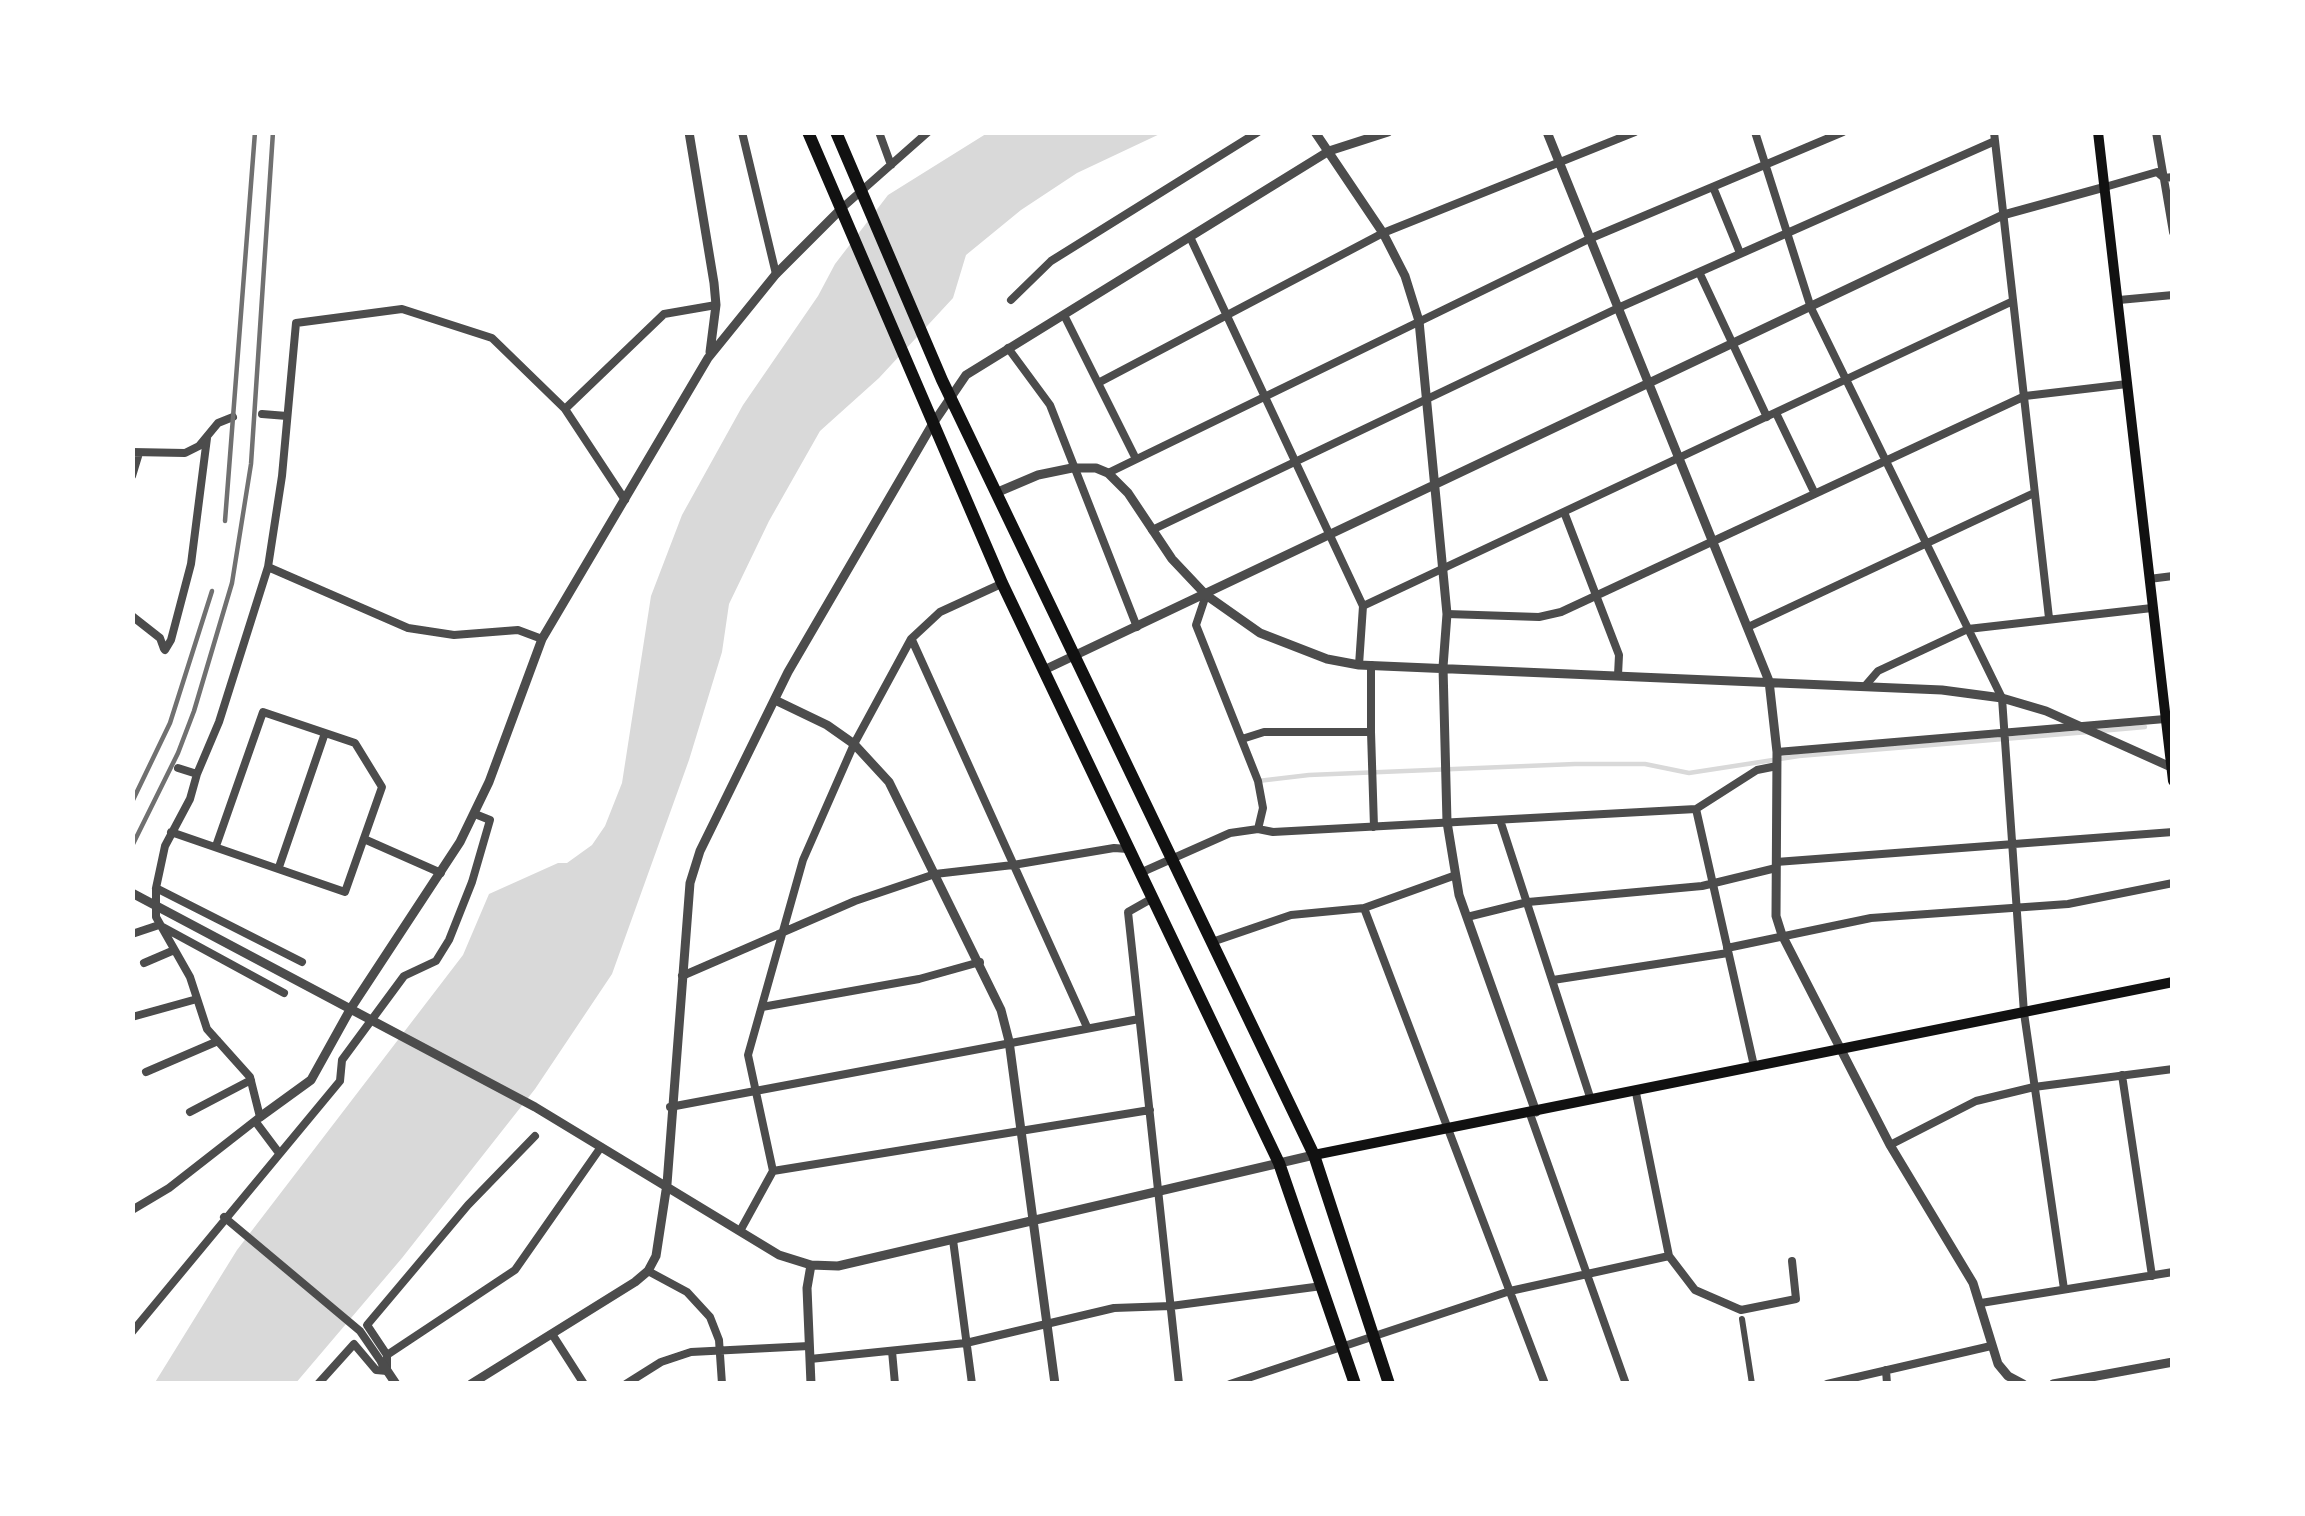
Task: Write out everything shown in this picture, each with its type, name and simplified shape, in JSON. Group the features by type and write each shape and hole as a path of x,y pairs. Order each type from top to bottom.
{"highway":[{"path":"808,132 1002,583 1279,1163 1354,1384"},
{"path":"836,132 942,380 1314,1155 1389,1384"}],"main road":[{"path":"2098,132 2173,781"},
{"path":"1314,1155 2173,982"}],"street":[{"path":"689,132 716,305 708,358"},
{"path":"742,132 776,274"},
{"path":"880,132 891,165"},
{"path":"132,1210 169,1188 311,1080 351,1008 475,814 542,639 708,358 776,274 928,132"},
{"path":"1011,300 1051,261 1258,132"},
{"path":"1316,132 1383,233 1406,276 1420,321 1447,614 1443,668 1448,822 1456,875 1626,1384"},
{"path":"471,1384 648,1271 660,1245 667,1184 694,868 775,700 950,396 966,375 1329,151 1388,132"},
{"path":"1546,132 1769,681 1777,759 1776,916 1782,935 1890,1145 1981,1303 1991,1346 2007,1380 2023,1384"},
{"path":"1098,383 1383,233 1635,132"},
{"path":"1755,132 1811,308 2002,698 2024,1013 2064,1289"},
{"path":"1814,132 1817,143"},
{"path":"1108,472 1589,239 1843,132"},
{"path":"2156,132 2168,177 2173,232"},
{"path":"1152,530 1994,136 2049,618"},
{"path":"1044,670 2003,215 2157,172 2168,177"},
{"path":"1713,187 1740,253"},
{"path":"1190,237 1363,606 1374,827"},
{"path":"1699,272 1816,494"},
{"path":"2119,300 2173,295"},
{"path":"1363,606 2013,301"},
{"path":"565,409 664,314 716,305"},
{"path":"279,1153 257,1119 251,1080 207,1029 186,970 159,925 156,888 171,832 190,799 219,722 268,567 296,323 402,309 492,338 565,409 625,500"},
{"path":"1064,315 1136,459"},
{"path":"1008,348 1050,405 1137,627"},
{"path":"1447,614 1539,616 1561,612 2025,396 2127,385"},
{"path":"262,414 287,416"},
{"path":"132,476 136,452 185,453 207,438 218,423 233,417"},
{"path":"132,616 160,638 165,650 191,564 207,438"},
{"path":"998,492 1038,475 1072,468 1108,472 1172,560 1206,596 1260,633 1327,659 1365,665 1865,686 2002,698 2172,767"},
{"path":"1748,628 2035,493"},
{"path":"1564,512 1618,656 1618,675"},
{"path":"268,567 408,628 454,635 518,630 542,639"},
{"path":"2149,579 2173,576"},
{"path":"740,1231 773,1171 748,1055 803,860 854,744 911,639 940,612 1002,583"},
{"path":"1206,596 1196,625 1242,740 1263,808 1258,829"},
{"path":"1865,686 1878,671 1968,628 2152,608"},
{"path":"911,639 1087,1028"},
{"path":"775,700 854,744 889,782 980,962 1009,1041 1055,1384"},
{"path":"171,832 345,892 382,787 355,743 263,712 216,846"},
{"path":"1139,873 1230,833 1696,809 1777,759 2168,721"},
{"path":"1242,740 1264,732 1371,732"},
{"path":"279,867 325,733"},
{"path":"178,768 197,774"},
{"path":"1696,809 1754,1066"},
{"path":"132,1332 340,1082 342,1060 404,976 427,968 449,940 490,820 475,814"},
{"path":"1500,820 1592,1101"},
{"path":"1467,917 1528,902 1713,883 1776,865 2173,832"},
{"path":"364,839 441,873"},
{"path":"682,976 855,901 935,874 1128,849"},
{"path":"1212,942 1291,915 1364,908 1456,875"},
{"path":"1553,980 1727,950 1871,918 2068,904 2173,883"},
{"path":"156,888 302,962"},
{"path":"132,893 602,1145 779,1255 811,1265 838,1266 1314,1155"},
{"path":"1152,898 1127,912 1179,1384"},
{"path":"1364,908 1545,1384"},
{"path":"132,934 159,925 284,993"},
{"path":"144,963 172,951"},
{"path":"762,1007 919,979 980,962"},
{"path":"132,1017 197,999"},
{"path":"670,1107 1139,1019"},
{"path":"146,1072 218,1041"},
{"path":"1890,1145 1976,1102 2034,1087 2173,1069"},
{"path":"2122,1076 2152,1276"},
{"path":"190,1112 251,1080"},
{"path":"1636,1093 1669,1256 1695,1290 1741,1314 1796,1299 1792,1261"},
{"path":"773,1171 1150,1110"},
{"path":"396,1384 367,1324 468,1205 535,1136"},
{"path":"318,1384 354,1344 376,1370 515,1270 602,1145"},
{"path":"224,1217 360,1331 385,1363"},
{"path":"953,1240 972,1384"},
{"path":"1230,1384 1510,1292 1669,1256"},
{"path":"811,1265 811,1384"},
{"path":"648,1271 696,1299 710,1317 721,1350 722,1384"},
{"path":"1981,1303 2173,1272"},
{"path":"810,1359 966,1343 1114,1309 1322,1286"},
{"path":"1741,1314 1751,1384"},
{"path":"552,1334 584,1384"},
{"path":"626,1384 676,1356 809,1346"},
{"path":"1827,1384 1991,1346"},
{"path":"892,1351 896,1384"},
{"path":"2053,1384 2120,1378 2173,1362"},
{"path":"1886,1370 1888,1384"}],"shaded area":[{"path":"989,132 1164,132 1077,173 966,255 953,298 879,378 820,431 729,604 722,652 689,760 612,974 535,1089 402,1258 295,1384 154,1384 237,1250 463,955 489,894 567,863 592,845 605,826 622,783 651,596 682,515 743,405 835,264 888,195"}],"waterway":[{"path":"2100,731 2145,727"},
{"path":"1258,781 1575,764 1645,764 1689,773 1799,756 2088,732"}],"railway":[{"path":"225,521 255,132"},
{"path":"132,846 194,711 232,583 251,464 273,132"},
{"path":"132,802 170,723 212,591"}]}
